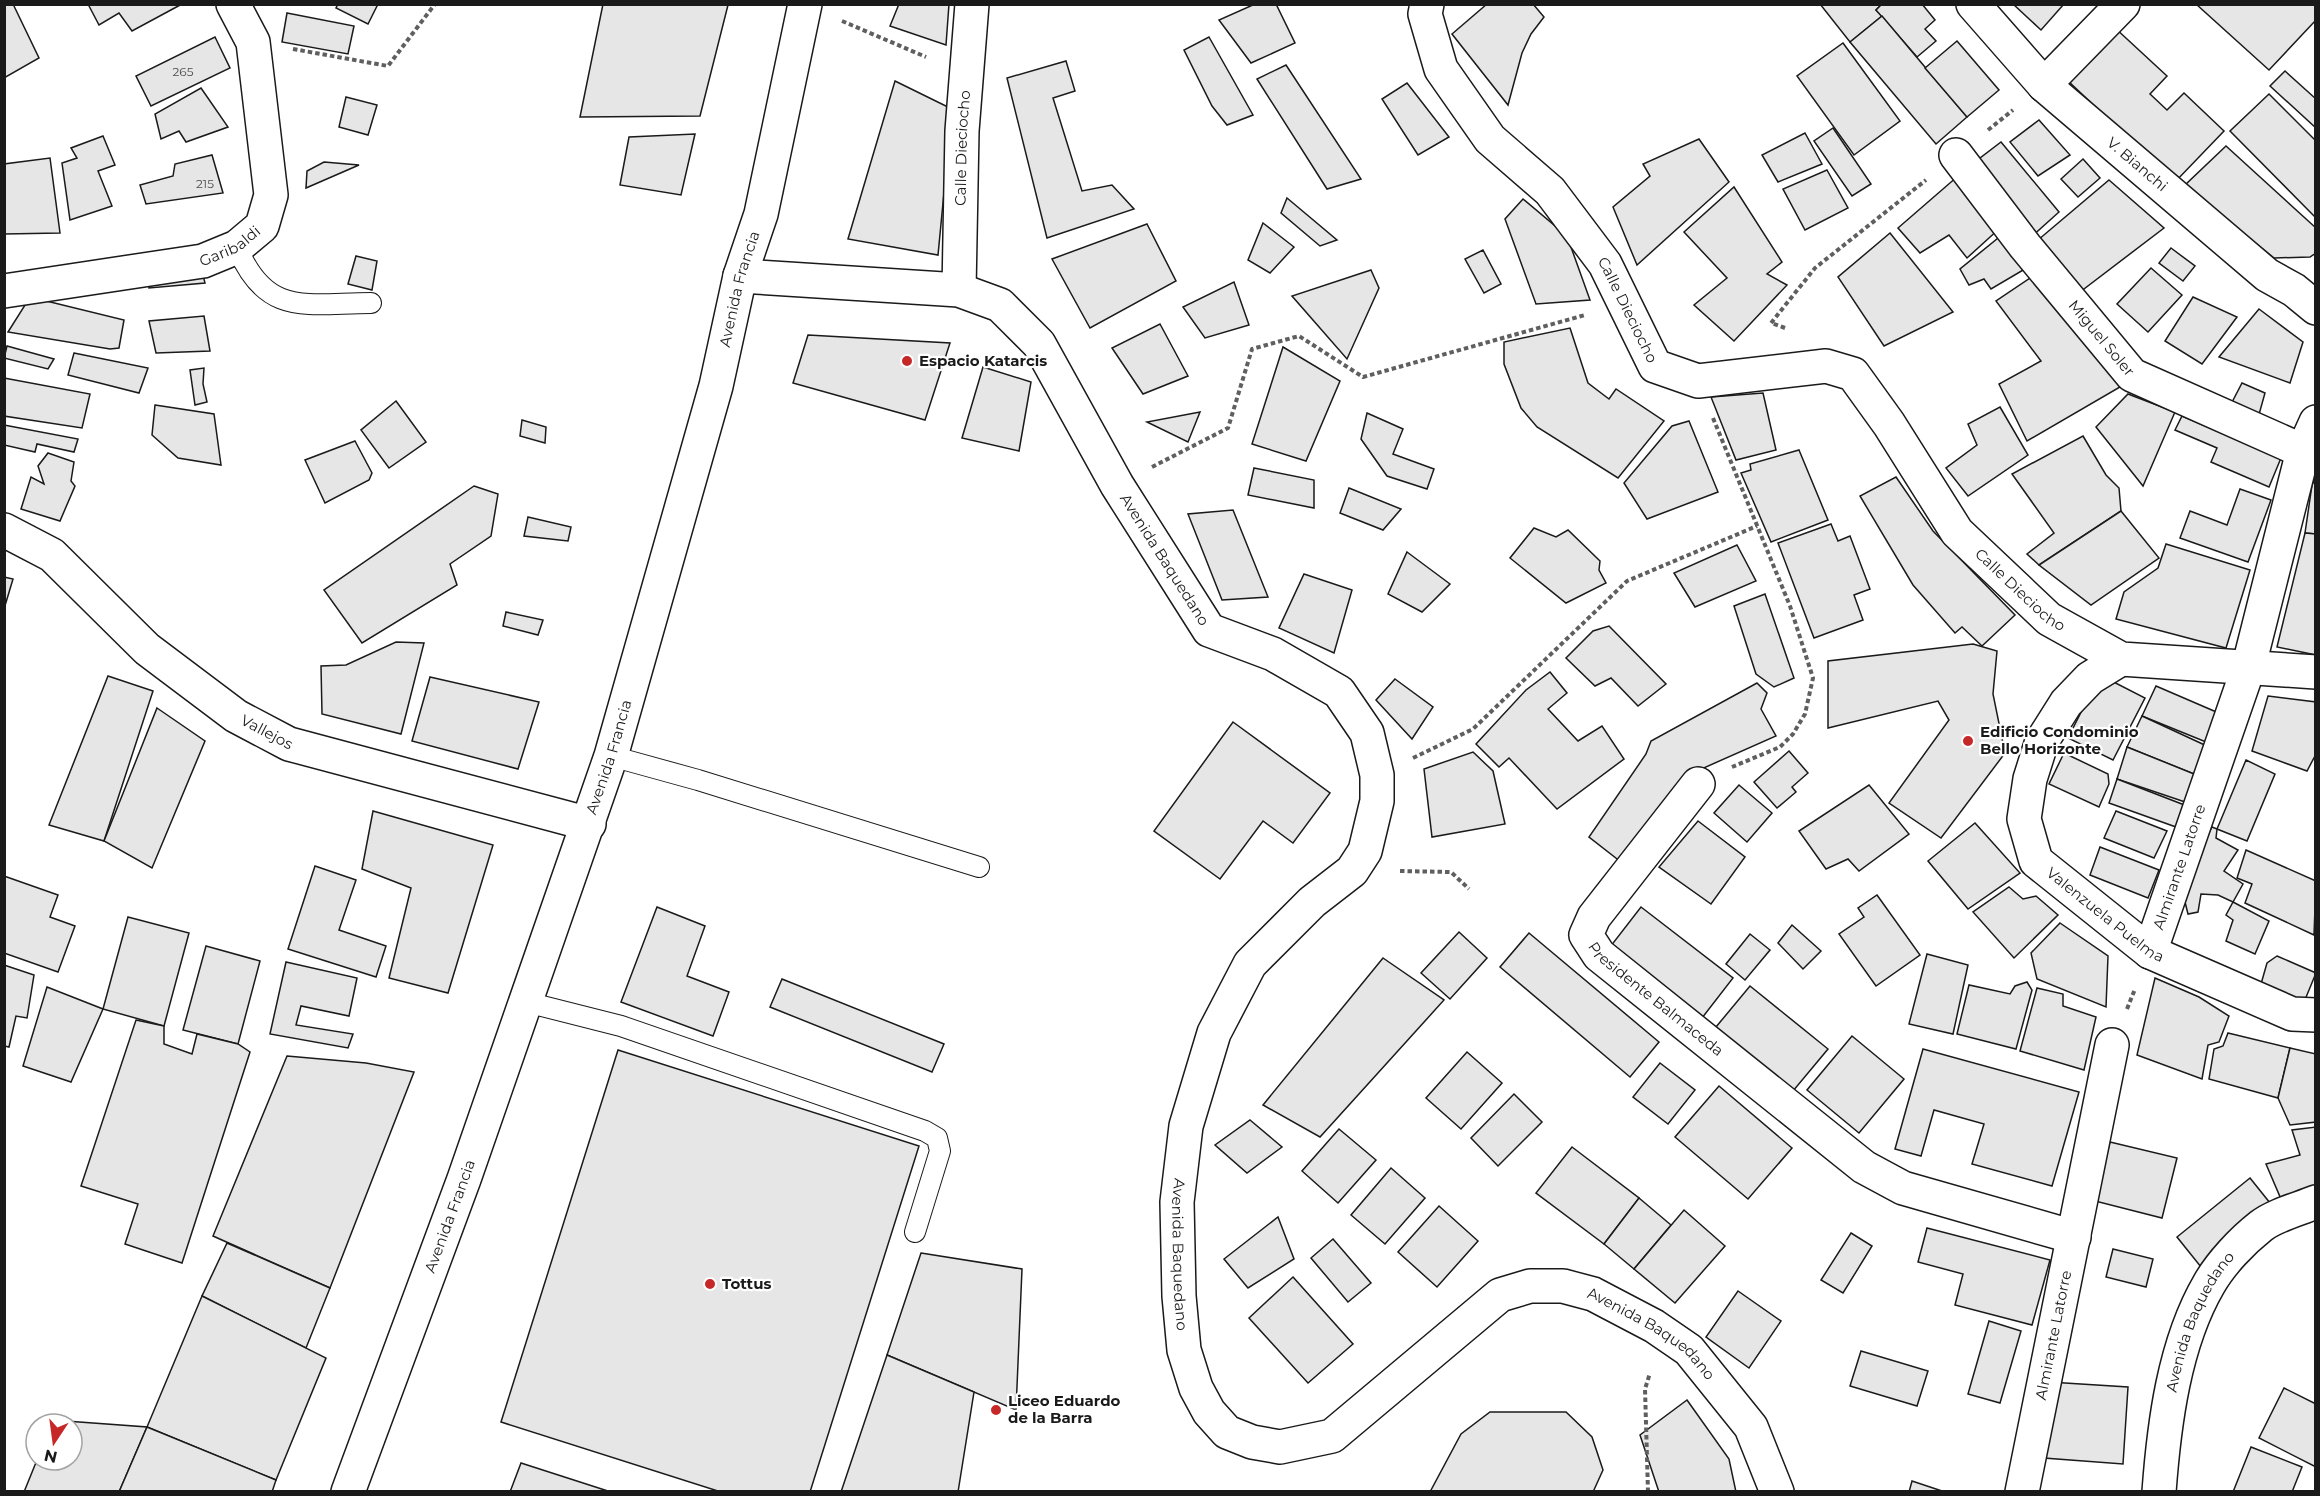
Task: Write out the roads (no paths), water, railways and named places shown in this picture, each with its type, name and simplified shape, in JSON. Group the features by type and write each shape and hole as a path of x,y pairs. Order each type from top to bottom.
{"street":[{"name":"Garibaldi","path":"4,291 203,261 237,247 262,226 271,195 252,42 233,4"},
{"name":"Calle Dieciocho","path":"959,290 966,74 972,4"},
{"name":"Calle Dieciocho","path":"1427,4 1425,14 1441,69 1490,139 1550,191 1605,264 1655,366 1698,381 1826,366 1853,374 1889,424 1957,532 2049,619 2121,659"},
{"name":"V. Bianchi","path":"1973,4 2044,85 2267,275 2294,290 2316,308"},
{"path":"2044,85 2123,4"},
{"name":"Avenida Francia","path":"348,1491 464,1179 611,756 716,386 740,276 761,214 805,5"},
{"name":"Miguel Soler","path":"1956,155 2025,246 2132,375 2309,436"},
{"name":"Avenida Baquedano","path":"740,276 959,290 1000,305 1039,344 1117,485 1209,630 1273,654 1339,692 1367,734 1377,775 1377,801 1365,851 1352,871 1312,902 1250,964 1214,1033 1186,1126 1177,1202 1179,1296 1184,1350 1196,1388 1209,1412 1227,1432 1251,1442 1280,1447 1332,1436 1500,1294 1530,1286 1563,1286 1593,1294 1665,1333 1689,1350 1751,1427 1777,1491"},
{"name":"Almirante Latorre","path":"2150,952 2248,669 2309,436"},
{"name":"Vallejos","path":"4,530 52,555 147,649 218,703 236,716 289,744 589,824"},
{"path":"2121,659 2316,672"},
{"name":"Valenzuela Puelma","path":"2121,659 2090,678 2066,703 2042,741 2030,779 2024,819 2036,861 2150,952 2292,1014 2316,1015"},
{"name":"Presidente Balmaceda","path":"1698,784 1594,917 1586,935 1599,955 1864,1167 1903,1188 2074,1237"},
{"name":"Almirante Latorre","path":"2022,1491 2112,1046"},
{"name":"Avenida Baquedano","path":"2159,1491 2164,1424 2185,1342 2210,1282 2235,1251 2263,1224 2316,1202"}],"lane":[{"path":"237,247 245,268 269,295 297,303 372,303"},
{"path":"611,756 698,780 979,867"},
{"path":"526,1002 621,1026 926,1131 938,1138 940,1152 915,1232"}],"place":[{"name":"Espacio Katarcis","path":"907,361"},
{"name":"Edificio Condominio Bello Horizonte","path":"1968,741"},
{"name":"Tottus","path":"710,1284"},
{"name":"Liceo Eduardo de la Barra","path":"996,1410"}]}
